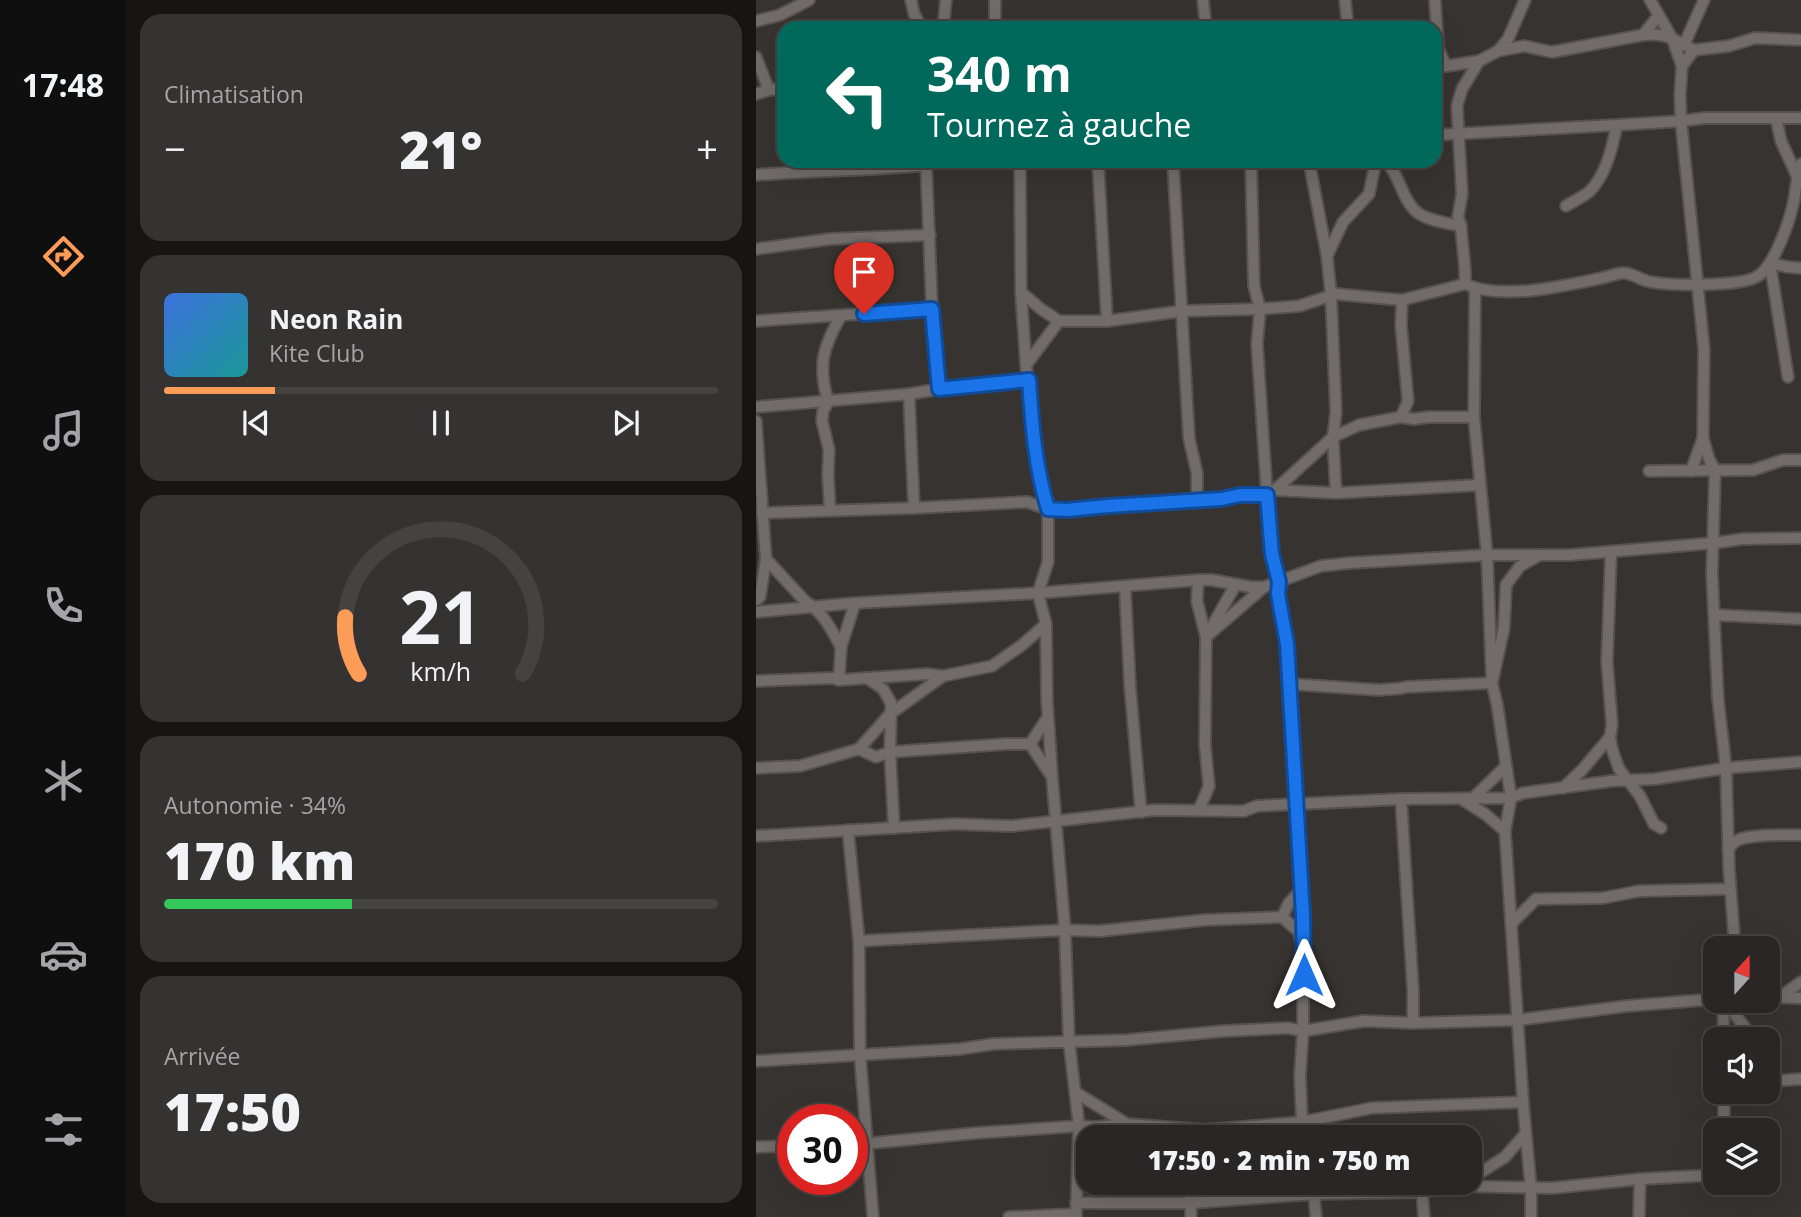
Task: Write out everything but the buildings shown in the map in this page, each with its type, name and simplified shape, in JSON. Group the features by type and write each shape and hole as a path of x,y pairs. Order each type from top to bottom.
{"street":[{"path":"756,21 779,15 809,0"},
{"path":"911,0 918,21"},
{"path":"945,21 946,0"},
{"path":"995,0 995,21"},
{"path":"1203,0 1205,21"},
{"path":"1345,0 1347,21"},
{"path":"1435,0 1436,21"},
{"path":"1650,0 1672,38 1682,66"},
{"path":"1704,0 1682,66 1680,95 1704,349 1703,438 1715,470 1712,574 1718,699 1726,768 1734,936"},
{"path":"1498,51 1508,39 1523,1"},
{"path":"1643,35 1658,16"},
{"path":"1442,66 1479,61 1498,51 1524,46 1552,52 1655,33 1672,38 1689,48 1729,46 1755,38 1801,39"},
{"path":"756,57 769,90"},
{"path":"1479,61 1462,89 1457,106 1462,194 1458,217 1470,286 1474,417 1488,555 1492,683 1511,798 1505,831 1531,1217"},
{"path":"756,94 777,89"},
{"path":"1442,135 1705,118 1801,118"},
{"path":"1776,118 1781,141 1797,176"},
{"path":"1566,206 1589,191 1601,174 1611,153 1618,125"},
{"path":"1021,292 1059,321 1107,321 1182,311 1299,306 1336,294 1402,300 1470,286 1524,292 1625,272 1648,281 1727,285 1757,277 1770,263 1793,202 1801,164"},
{"path":"756,174 891,168"},
{"path":"926,168 932,309 939,389"},
{"path":"1020,168 1021,292 1026,365 1033,441 1039,479 1048,509 1048,562 1038,593 1046,624 1048,717 1065,930 1069,1041 1079,1125"},
{"path":"1098,168 1107,321"},
{"path":"1173,168 1189,438 1197,472 1197,500"},
{"path":"1251,168 1254,286 1260,309 1257,344 1271,492 1272,554 1279,582 1278,594 1287,644 1301,890 1304,948 1300,1076 1303,1125"},
{"path":"1310,168 1327,256 1331,295 1336,493"},
{"path":"1327,256 1343,222 1369,194 1375,168"},
{"path":"1392,168 1416,211 1461,226"},
{"path":"756,249 830,239 930,235"},
{"path":"1770,263 1801,268"},
{"path":"1770,263 1787,377"},
{"path":"1401,417 1408,401 1401,325 1402,300"},
{"path":"756,321 932,309"},
{"path":"830,510 829,450 822,421 828,402 822,382 827,338 841,316"},
{"path":"1026,365 1059,321"},
{"path":"756,407 909,394 1029,380"},
{"path":"909,394 914,508"},
{"path":"1271,492 1334,437 1359,425 1401,417 1474,417"},
{"path":"756,421 766,559 760,597 756,600"},
{"path":"1691,471 1703,438"},
{"path":"1648,471 1754,470 1783,460 1801,460"},
{"path":"762,513 1027,502 1048,509 1067,510 1271,492 1336,493 1480,485"},
{"path":"756,612 1198,580 1264,587 1321,566 1488,555 1569,555 1742,539 1801,538"},
{"path":"1611,552 1607,662 1612,725 1610,737 1615,760 1626,780 1640,796 1654,824 1661,828"},
{"path":"1492,683 1504,628 1506,585 1520,566 1540,555"},
{"path":"766,559 805,601 823,615 841,647"},
{"path":"1198,580 1197,601 1206,637 1205,745 1209,786 1199,810"},
{"path":"1206,637 1236,584"},
{"path":"1125,587 1141,812"},
{"path":"1206,637 1264,587"},
{"path":"839,680 841,647 856,603"},
{"path":"1715,615 1801,619"},
{"path":"756,681 839,680 926,674 943,676 992,666 1046,624"},
{"path":"756,768 800,766 859,749 890,714 943,676"},
{"path":"867,678 883,689 891,703 890,752 894,828"},
{"path":"1289,684 1380,690 1492,683"},
{"path":"1030,744 1048,717"},
{"path":"1563,788 1610,737"},
{"path":"859,749 876,757 890,752 1030,744"},
{"path":"1030,744 1052,776"},
{"path":"756,836 955,824 1012,826 1141,812 1244,811 1257,806 1296,804 1511,798 1523,793 1611,781 1655,779 1726,768 1801,762"},
{"path":"1466,799 1506,766"},
{"path":"1401,799 1413,1023"},
{"path":"1466,799 1505,831"},
{"path":"848,831 859,941 863,1104"},
{"path":"1728,849 1741,839 1801,835"},
{"path":"1511,924 1536,899 1602,898 1639,891 1730,889"},
{"path":"1282,917 1289,903 1301,890"},
{"path":"859,941 1100,930 1205,920 1282,917 1297,931 1304,948"},
{"path":"1780,997 1801,982"},
{"path":"1780,997 1801,998"},
{"path":"756,1061 960,1049 993,1044 1127,1040 1275,1028 1303,1031 1364,1021 1413,1023 1517,1020 1703,1000"},
{"path":"1733,1013 1744,1027"},
{"path":"1780,1079 1801,1079"},
{"path":"1075,1092 1127,1124"},
{"path":"1277,1125 1372,1108 1523,1102"},
{"path":"1116,1125 1135,1125"},
{"path":"868,1144 1076,1126"},
{"path":"1482,1172 1505,1157 1525,1134"},
{"path":"756,1147 777,1146"},
{"path":"868,1165 873,1217"},
{"path":"1482,1185 1531,1189 1703,1176"},
{"path":"1639,1217 1640,1179"},
{"path":"1191,1195 1191,1217"},
{"path":"1009,1217 1261,1195"},
{"path":"1314,1195 1316,1217"},
{"path":"1422,1195 1424,1217"}],"route":[{"path":"864,314 932,309 939,389 1029,380 1033,441 1039,479 1048,509 1067,510 1267,495 1272,554 1279,582 1278,594 1287,644 1304,975"}]}
